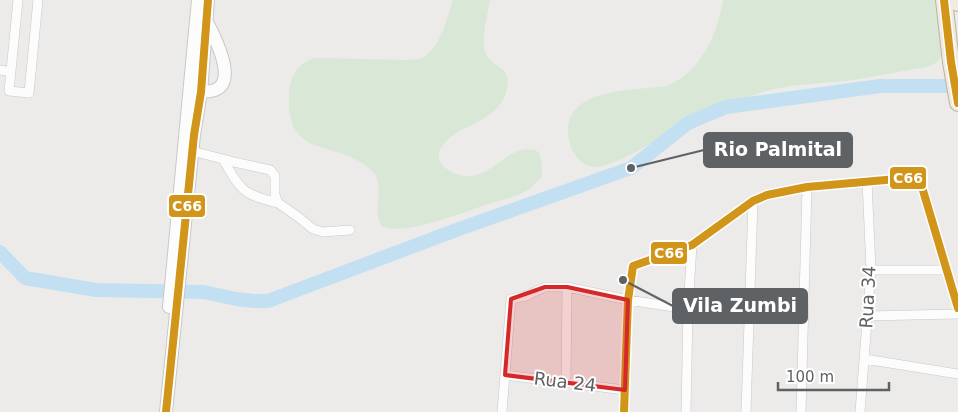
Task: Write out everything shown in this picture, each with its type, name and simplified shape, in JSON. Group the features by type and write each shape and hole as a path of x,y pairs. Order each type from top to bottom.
{"highway":[{"path":"944,0 958,103"}],"main road":[{"path":"176,279 192,151 198,0"},
{"path":"159,412 173,308 195,90 207,21 208,0"},
{"path":"195,90 215,91 222,85 225,75 224,58 207,21"},
{"path":"166,412 173,308"}],"street":[{"path":"18,0 9,91 29,93 38,0"},
{"path":"0,70 11,72"},
{"path":"192,151 270,170 275,176 275,196 278,203"},
{"path":"224,159 237,184 243,190 254,196 278,203 313,229 322,232 350,230"},
{"path":"624,412 628,300 633,266 692,245 753,200 767,195 807,187 920,177 958,308"},
{"name":"Rua 34","path":"860,412 871,270 867,181"},
{"path":"801,412 807,187"},
{"path":"746,412 753,200"},
{"path":"686,412 688,309 692,245"},
{"path":"871,270 947,270"},
{"path":"502,412 511,299 526,296 545,287 567,287 628,300 688,309 750,313"},
{"path":"566,382 567,287"},
{"path":"867,316 958,314"},
{"path":"865,359 958,374"},
{"name":"Rua 24","path":"504,375 625,390"}],"highlighted area":[{"path":"545,287 567,287 628,300 625,390 505,375 511,299"}],"green space":[{"path":"453,0 490,0 484,37 485,51 490,60 505,72 508,82 503,101 496,109 478,122 458,132 443,145 439,157 441,162 455,173 467,176 475,175 490,169 517,151 525,149 536,150 541,159 542,177 529,189 520,194 434,222 391,229 381,226 378,217 379,186 376,176 372,171 344,154 316,146 304,139 295,130 290,115 289,93 291,80 299,67 314,58 410,60 422,58 434,48"},
{"path":"723,0 940,0 943,54 937,62 928,67 846,81 791,86 770,90 704,115 627,157 607,165 593,167 579,160 569,141 569,123 575,110 586,101 601,95 617,91 666,86 689,72 698,62 712,39"}],"waterway":[{"path":"0,252 25,278 96,290 204,292 236,299 268,301 459,229 631,168 688,123 726,107 880,86 958,86"}],"transit line":[{"name":"C66","path":"166,412 194,135 201,92 208,0"},
{"name":"C66","path":"944,0 958,103"},
{"name":"C66","path":"624,412 628,300 633,266 692,245 753,201 767,195 807,187 919,177 958,308"}],"place":[{"name":"Rio Palmital","path":"631,168"},
{"name":"Vila Zumbi","path":"623,280"}]}
